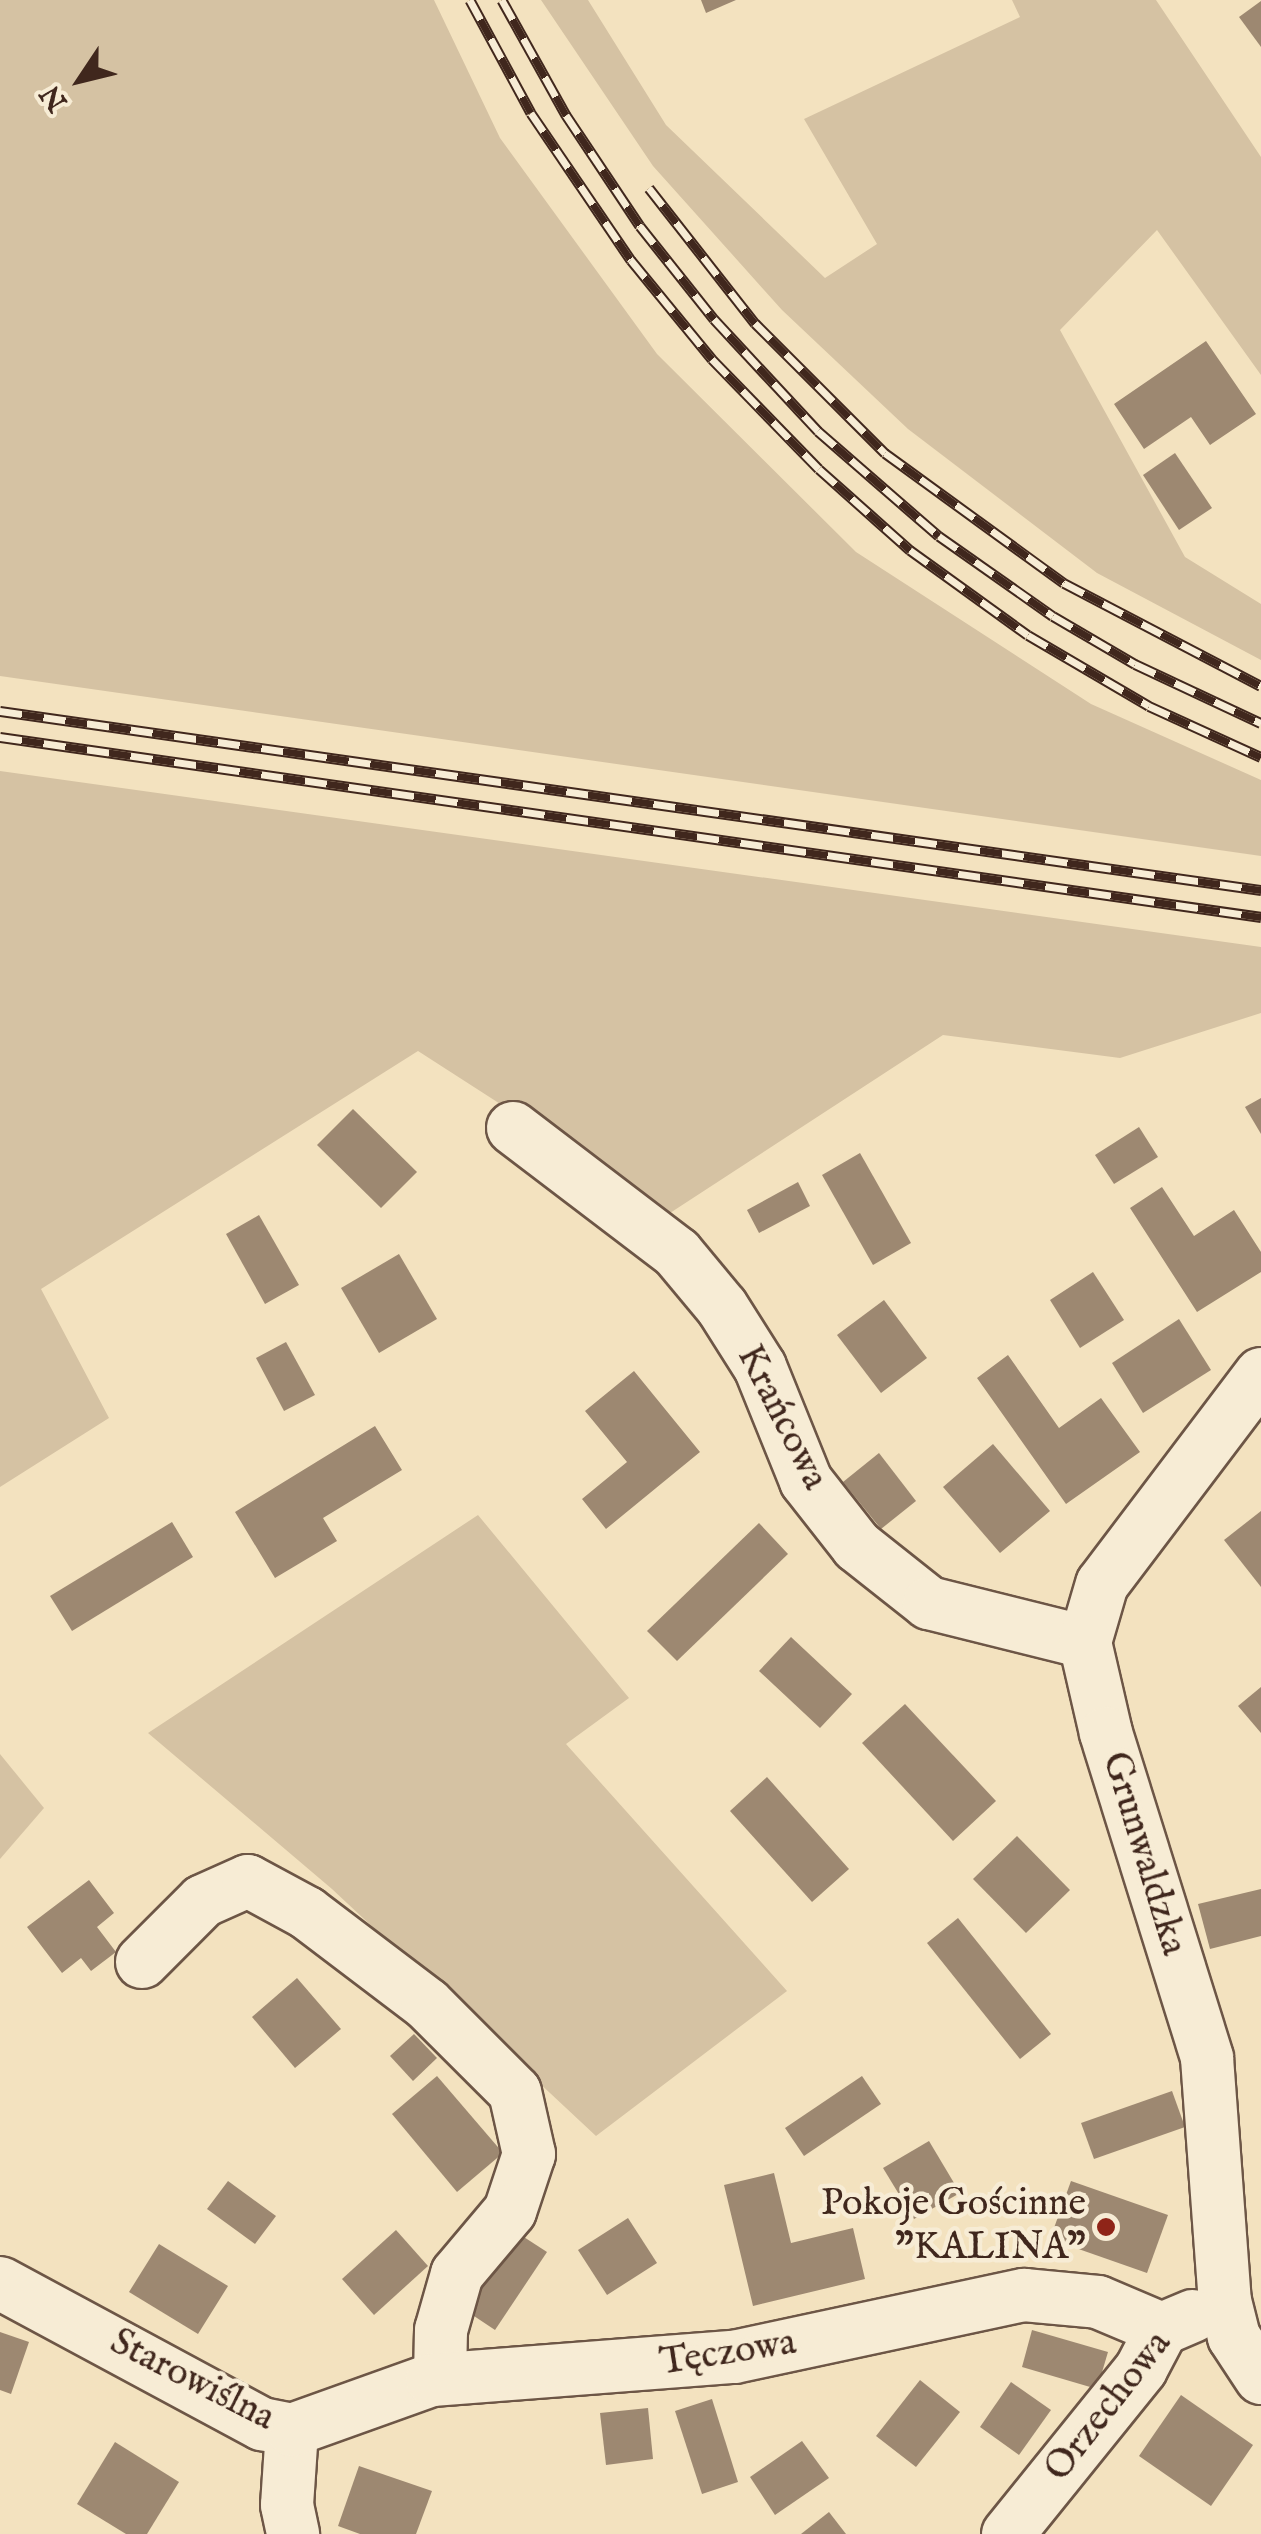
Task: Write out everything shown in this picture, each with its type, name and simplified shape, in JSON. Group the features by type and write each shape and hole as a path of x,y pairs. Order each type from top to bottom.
{"street":[{"name":"Krańcowa","path":"513,1128 677,1253 722,1306 760,1367 806,1480 857,1546 929,1603 1084,1642"},
{"path":"1084,1642 1102,1584 1261,1374"},
{"name":"Grunwaldzka","path":"1084,1642 1106,1733 1207,2058 1225,2301 1234,2337 1261,2378"},
{"path":"142,1962 204,1902 248,1882 307,1913 427,2004 515,2092 529,2154 510,2211 457,2274 441,2330 440,2379"},
{"name":"Starowiślna","path":"0,2283 262,2424 292,2430 287,2505 293,2534"},
{"name":"Tęczowa","path":"292,2430 440,2379 590,2373 734,2357 1024,2294 1098,2302 1162,2330"},
{"name":"Orzechowa","path":"1008,2534 1141,2369 1162,2330 1225,2301"}],"shaded area":[{"path":"0,0 434,0 500,138 657,354 856,552 1091,704 1261,780 1261,856 0,676"},
{"path":"541,0 588,0 666,125 825,278 877,244 804,119 1020,17 1012,0 1156,0 1261,157 1261,375 1157,230 1060,330 1185,557 1261,604 1261,660 1097,573 908,429 782,310 653,166"},
{"path":"0,771 1261,947 1261,1013 1120,1058 943,1035 670,1213 418,1051 41,1289 109,1418 0,1487"},
{"path":"478,1515 629,1698 566,1744 787,1991 596,2136 332,1889 148,1733"},
{"path":"0,1754 44,1808 0,1859"}],"building":[{"path":"701,0 736,0 706,13"},
{"path":"1261,1 1261,47 1239,17"},
{"path":"1206,341 1256,414 1210,445 1191,417 1144,449 1114,404"},
{"path":"1175,453 1212,508 1179,530 1143,475"},
{"path":"1261,1098 1261,1134 1245,1107"},
{"path":"353,1109 417,1172 381,1208 317,1145"},
{"path":"1139,1127 1158,1157 1114,1184 1095,1155"},
{"path":"860,1153 911,1243 873,1265 822,1175"},
{"path":"798,1182 810,1206 759,1233 747,1210"},
{"path":"1162,1187 1194,1236 1234,1210 1261,1252 1261,1272 1197,1312 1130,1208"},
{"path":"259,1215 299,1285 265,1304 226,1234"},
{"path":"399,1254 437,1319 379,1353 341,1288"},
{"path":"1093,1272 1124,1320 1080,1348 1050,1300"},
{"path":"884,1300 927,1358 881,1393 837,1335"},
{"path":"1179,1319 1211,1370 1143,1413 1112,1363"},
{"path":"286,1342 315,1395 284,1411 256,1358"},
{"path":"1008,1355 1059,1428 1101,1398 1140,1452 1066,1504 977,1378"},
{"path":"634,1371 700,1452 606,1529 582,1499 627,1462 585,1411"},
{"path":"375,1426 402,1470 323,1518 337,1541 275,1578 235,1512"},
{"path":"993,1444 1050,1511 1000,1553 943,1487"},
{"path":"879,1453 916,1501 881,1529 843,1482"},
{"path":"1261,1511 1261,1587 1224,1540"},
{"path":"172,1522 193,1557 72,1631 50,1596"},
{"path":"759,1523 788,1554 677,1661 647,1631"},
{"path":"791,1637 852,1694 820,1728 759,1671"},
{"path":"1261,1687 1261,1733 1238,1706"},
{"path":"905,1704 996,1801 953,1841 862,1743"},
{"path":"767,1777 849,1869 812,1902 730,1811"},
{"path":"1017,1836 1070,1890 1026,1933 973,1879"},
{"path":"89,1880 114,1913 97,1927 116,1952 91,1971 81,1958 62,1973 27,1927"},
{"path":"1261,1889 1261,1936 1210,1949 1198,1904"},
{"path":"958,1918 1051,2034 1020,2059 927,1943"},
{"path":"297,1978 341,2029 295,2068 252,2017"},
{"path":"414,2034 437,2058 413,2081 390,2056"},
{"path":"437,2076 503,2153 457,2192 392,2114"},
{"path":"862,2076 881,2104 804,2156 785,2128"},
{"path":"1172,2091 1185,2127 1094,2159 1081,2123"},
{"path":"929,2141 960,2193 914,2219 883,2168"},
{"path":"774,2173 791,2243 853,2228 865,2279 753,2306 724,2185"},
{"path":"228,2181 276,2216 255,2244 207,2209"},
{"path":"1071,2181 1168,2215 1147,2273 1050,2239"},
{"path":"628,2218 657,2263 607,2295 578,2250"},
{"path":"396,2230 428,2266 374,2315 342,2279"},
{"path":"513,2230 547,2252 495,2330 462,2308"},
{"path":"159,2244 228,2286 198,2334 129,2292"},
{"path":"1032,2330 1108,2352 1097,2389 1022,2367"},
{"path":"0,2332 29,2342 11,2394 0,2390"},
{"path":"920,2380 960,2412 916,2467 876,2436"},
{"path":"1011,2382 1051,2410 1019,2455 980,2427"},
{"path":"1181,2395 1253,2445 1211,2506 1139,2456"},
{"path":"712,2399 738,2482 702,2494 675,2411"},
{"path":"648,2408 653,2459 606,2465 600,2413"},
{"path":"802,2441 829,2478 775,2515 750,2477"},
{"path":"115,2442 179,2482 147,2534 126,2534 77,2504"},
{"path":"359,2466 432,2491 416,2534 360,2534 338,2526"},
{"path":"829,2512 846,2534 801,2534"}],"railway":[{"path":"470,0 531,113 631,260 712,359 819,469 910,550 1028,635 1149,706 1261,757"},
{"path":"502,0 566,115 640,226 714,319 818,431 939,536 1053,616 1135,664 1261,723"},
{"path":"649,188 755,323 885,453 1064,583 1261,686"},
{"path":"0,711 1261,890"},
{"path":"0,737 1261,917"}],"place":[{"name":"Pokoje Gościnne \"KALINA\"","path":"1106,2227"}]}
